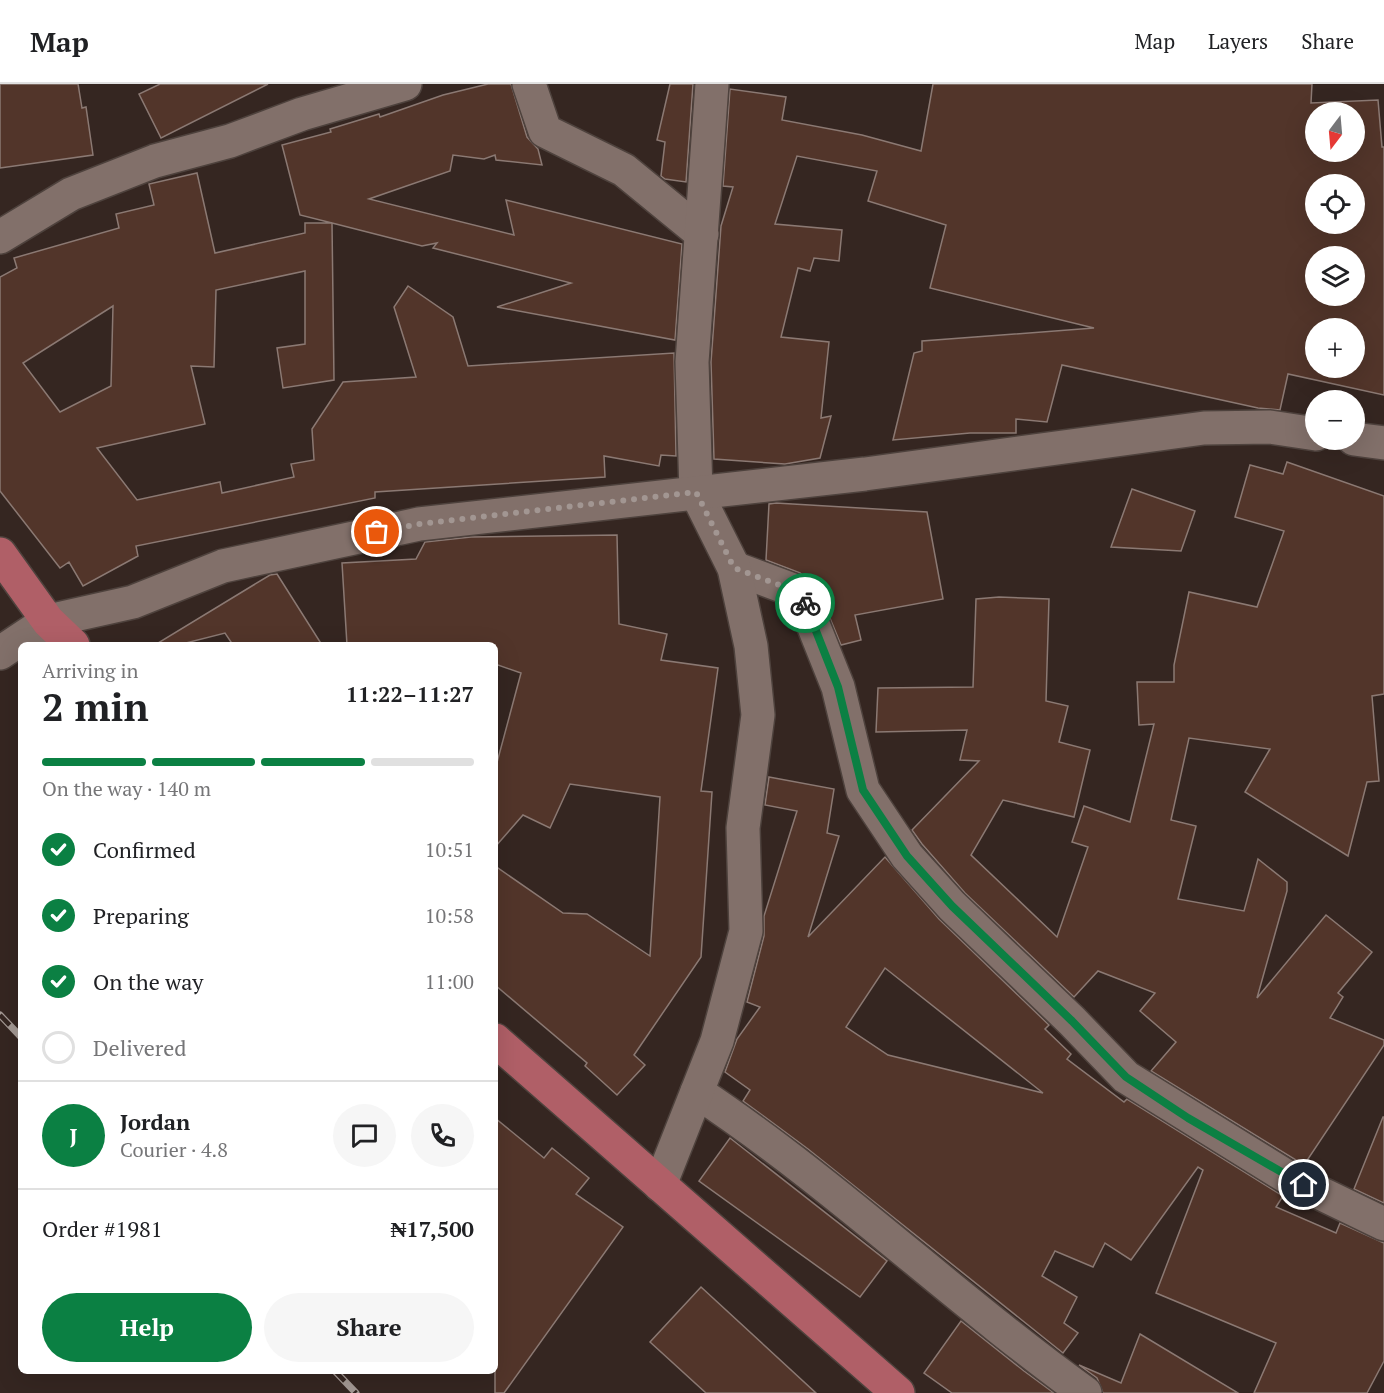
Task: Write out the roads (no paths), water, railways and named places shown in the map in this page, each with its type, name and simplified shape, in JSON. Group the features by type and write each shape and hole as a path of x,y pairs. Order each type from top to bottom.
{"main road":[{"path":"0,554 48,621 70,642"},
{"path":"498,1043 898,1393"}],"street":[{"path":"0,237 70,194 155,160 230,141 302,114 405,84"},
{"path":"529,84 545,131 624,170 702,234"},
{"path":"660,1185 717,1041 746,932 743,828 758,715 751,646 734,568 696,492 692,362 712,84"},
{"path":"0,653 48,621 134,602 223,567 419,524 1011,456 1204,428 1270,427 1305,432"},
{"path":"1365,440 1384,443"},
{"path":"734,568 793,590 804,602 838,687 863,790 907,856 952,906 1072,1021 1126,1077 1289,1178 1384,1224"},
{"path":"697,1092 749,1127 857,1209 1085,1393"}],"railway":[{"path":"0,1015 18,1034"},
{"path":"338,1374 356,1393"}]}
